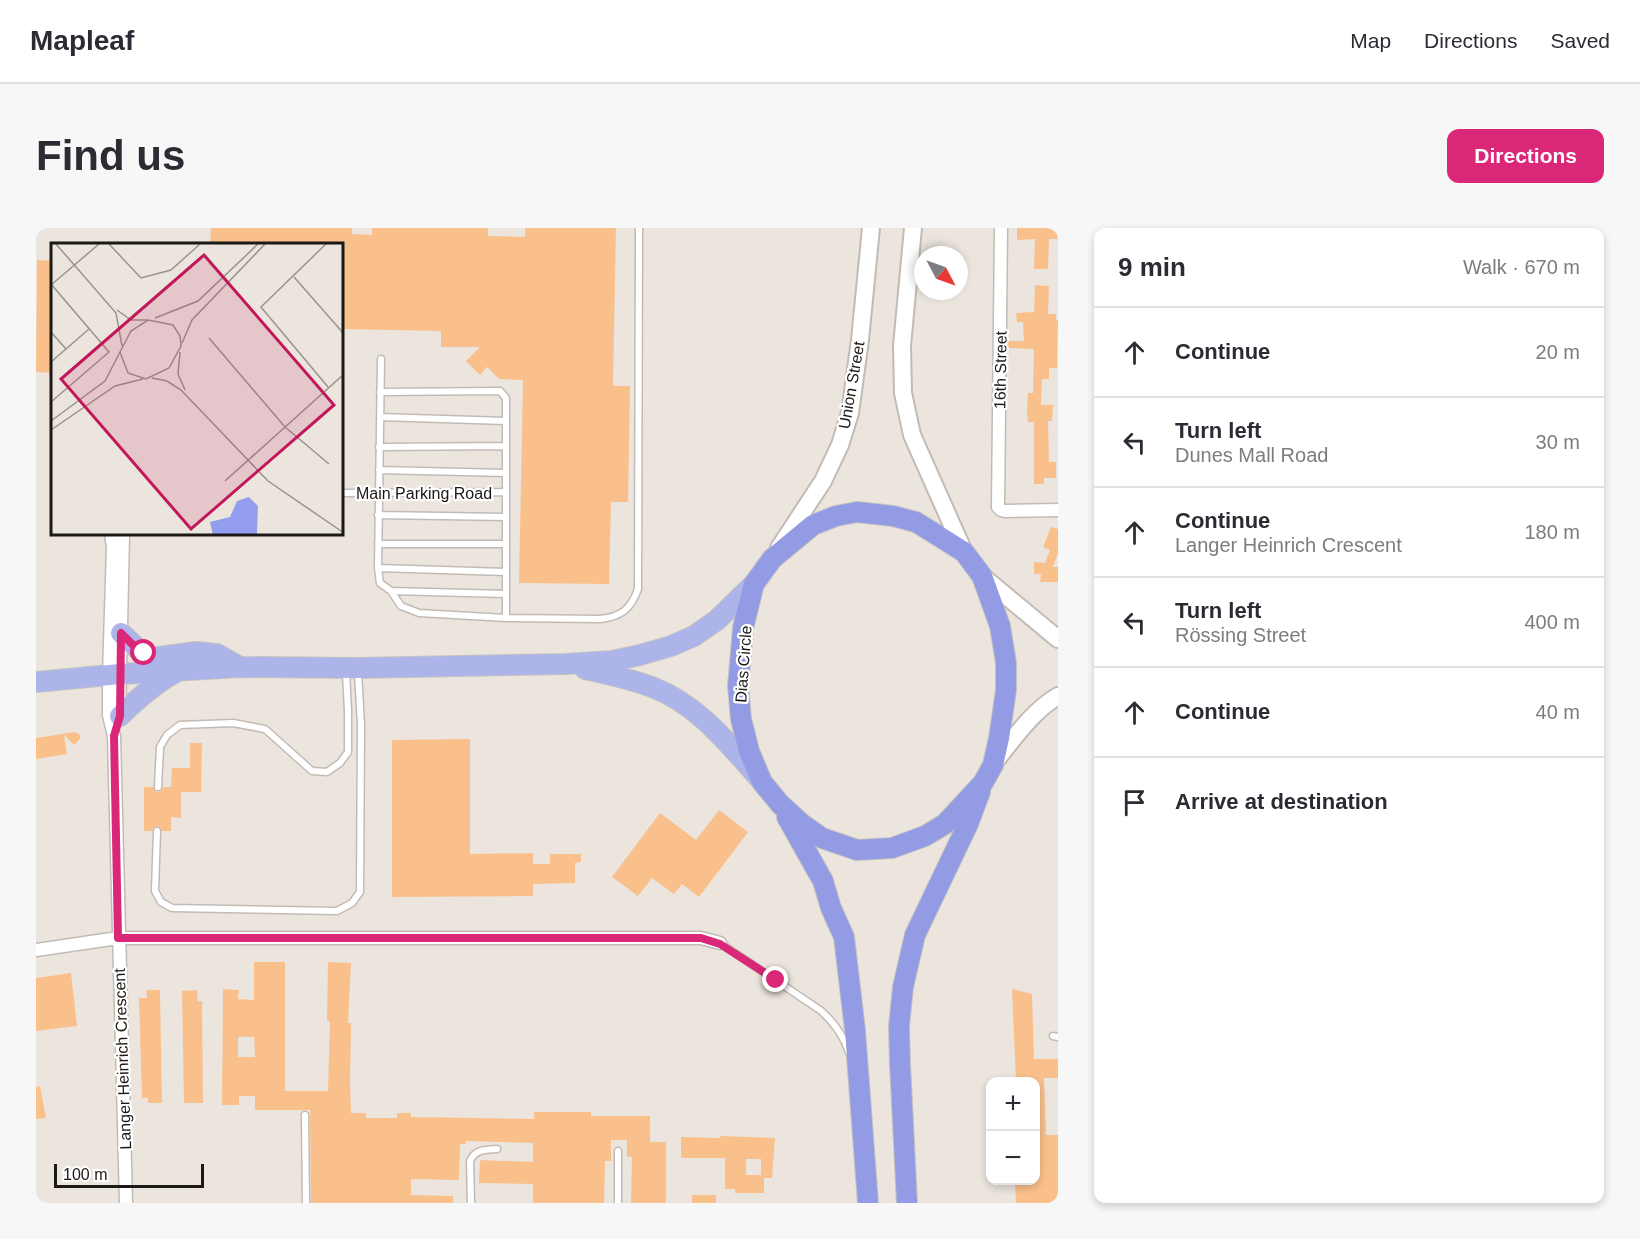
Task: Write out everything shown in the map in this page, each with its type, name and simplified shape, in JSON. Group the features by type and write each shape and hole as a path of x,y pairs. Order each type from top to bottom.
{"highway":[{"name":"Dias Circle","path":"857,512 893,516 916,522 964,552 982,576 1000,626 1006,663 1006,690 999,738 993,765 983,783 945,824 925,836 892,848 856,850 822,838 802,824 780,804 762,782 749,751 741,719 738,686 743,628 754,584 772,559 813,525 836,516 857,512"},
{"path":"907,1203 899,1026 903,987 915,935 968,824 983,783"},
{"path":"780,804 822,881 844,937 855,1030 868,1203"}],"main road":[{"name":"Union Street","path":"772,559 824,481 840,445 850,413 871,228"},
{"path":"913,228 902,346 903,393 912,435 964,552"},
{"path":"982,576 1058,639"},
{"path":"36,682 115,674 240,667 566,664 612,661 640,655 694,636 717,620 754,584"},
{"path":"121,633 152,658 196,652 217,654 240,667"},
{"path":"566,664 653,688 682,702 718,732 762,782"},
{"path":"120,716 146,691 178,671"},
{"path":"993,765 1035,713 1058,696"}],"street":[{"name":"16th Street","path":"1001,228 998,504 1001,510 1058,510"},
{"path":"111,536 115,674"},
{"path":"115,674 121,633 123,536"},
{"name":"Langer Heinrich Crescent","path":"114,736 120,716 115,674"},
{"name":"Langer Heinrich Crescent","path":"115,674 109,715 114,736 126,1203"},
{"path":"36,950 118,938 701,938 720,944"}],"lane":[{"path":"381,359 378,568 380,583 391,591 401,606 419,614 506,618 610,618 620,614 628,608 638,589 639,228"},
{"path":"380,392 500,391 506,398 506,618"},
{"path":"380,417 506,421"},
{"path":"379,447 506,446"},
{"path":"379,470 506,473"},
{"name":"Main Parking Road","path":"344,493 506,492"},
{"path":"378,515 506,516"},
{"path":"378,544 506,544"},
{"path":"378,568 506,572"},
{"path":"391,591 506,594"},
{"path":"157,831 155,891 161,902 172,908 338,911 352,903 360,892 361,725 352,667"},
{"path":"158,787 160,747 167,735 180,725 233,723 265,729 312,771 327,772 340,763 348,752 352,667"},
{"path":"348,726 361,725"},
{"path":"720,944 829,1018 840,1031 847,1046 860,1087"},
{"path":"304,1116 306,1203"},
{"path":"471,1203 470,1161 473,1154 497,1149"},
{"path":"618,1151 618,1203"}],"building":[{"path":"211,228 352,228 352,234 372,235 372,228 488,228 488,236 525,237 525,228 616,228 613,386 630,386 628,502 611,502 609,584 519,583 523,380 499,379 487,367 480,375 466,361 480,347 441,347 441,331 344,329 344,243 210,243"},
{"path":"1017,228 1058,228 1058,239 1049,239 1048,269 1034,269 1035,239 1017,240"},
{"path":"37,260 51,261 51,373 36,372"},
{"path":"1035,285 1049,286 1048,314 1056,314 1056,320 1058,320 1057,368 1049,368 1049,379 1042,379 1041,405 1053,405 1052,421 1048,421 1049,462 1056,462 1056,478 1044,478 1044,484 1034,484 1034,422 1028,422 1027,413 1028,393 1033,393 1034,349 1008,348 1008,341 1024,341 1023,322 1017,322 1016,313 1034,312"},
{"path":"1051,527 1058,529 1058,553 1053,567 1058,567 1058,582 1040,582 1041,574 1034,574 1034,562 1045,563 1050,550 1043,547"},
{"path":"75,732 80,735 80,739 74,745 64,735 67,754 36,759 36,738"},
{"path":"470,739 470,854 533,853 533,864 550,864 550,854 581,854 581,862 575,863 575,883 533,884 533,896 392,897 392,740"},
{"path":"190,743 202,743 201,792 181,792 181,818 171,817 171,831 162,831 157,826 152,831 144,831 144,787 153,787 158,792 163,787 171,787 172,768 190,768"},
{"path":"719,810 748,832 699,897 682,884 674,894 652,878 638,896 612,877 660,813 696,840"},
{"path":"254,962 285,962 285,1091 328,1091 330,1021 327,1021 328,962 351,963 348,1023 351,1023 351,1113 366,1113 366,1118 397,1118 397,1113 411,1113 411,1117 534,1119 534,1112 591,1112 591,1116 650,1116 650,1142 666,1142 666,1203 631,1203 632,1157 627,1157 627,1140 611,1140 611,1161 605,1161 604,1203 533,1203 533,1184 479,1183 480,1160 533,1162 533,1143 466,1141 466,1144 460,1144 459,1180 411,1179 411,1195 453,1196 453,1203 311,1203 310,1110 255,1110 255,1096 239,1096 239,1105 222,1105 223,989 239,990 238,999 254,1000","holes":["238,1037 254,1037 255,1057 238,1057"]},
{"path":"71,973 77,1026 36,1031 36,978"},
{"path":"1012,989 1032,994 1034,1059 1058,1059 1058,1078 1044,1078 1046,1135 1058,1135 1058,1203 1016,1203 1015,1185 1040,1185 1040,1077 1016,1077"},
{"path":"146,990 160,990 162,1103 148,1103 148,1098 142,1098 139,998 147,998"},
{"path":"197,990 198,1001 202,1001 203,1103 184,1103 182,991"},
{"path":"40,1086 46,1118 36,1119 36,1087"},
{"path":"720,1136 775,1138 772,1178 764,1178 764,1193 735,1193 735,1189 725,1189 725,1158 681,1158 681,1137 720,1138","holes":["746,1159 761,1159 761,1175 746,1175"]},
{"path":"692,1195 716,1195 716,1203 692,1203"}],"route":[{"path":"144,653 121,633 120,716 114,736 118,938 701,938 720,944 776,980"}]}
